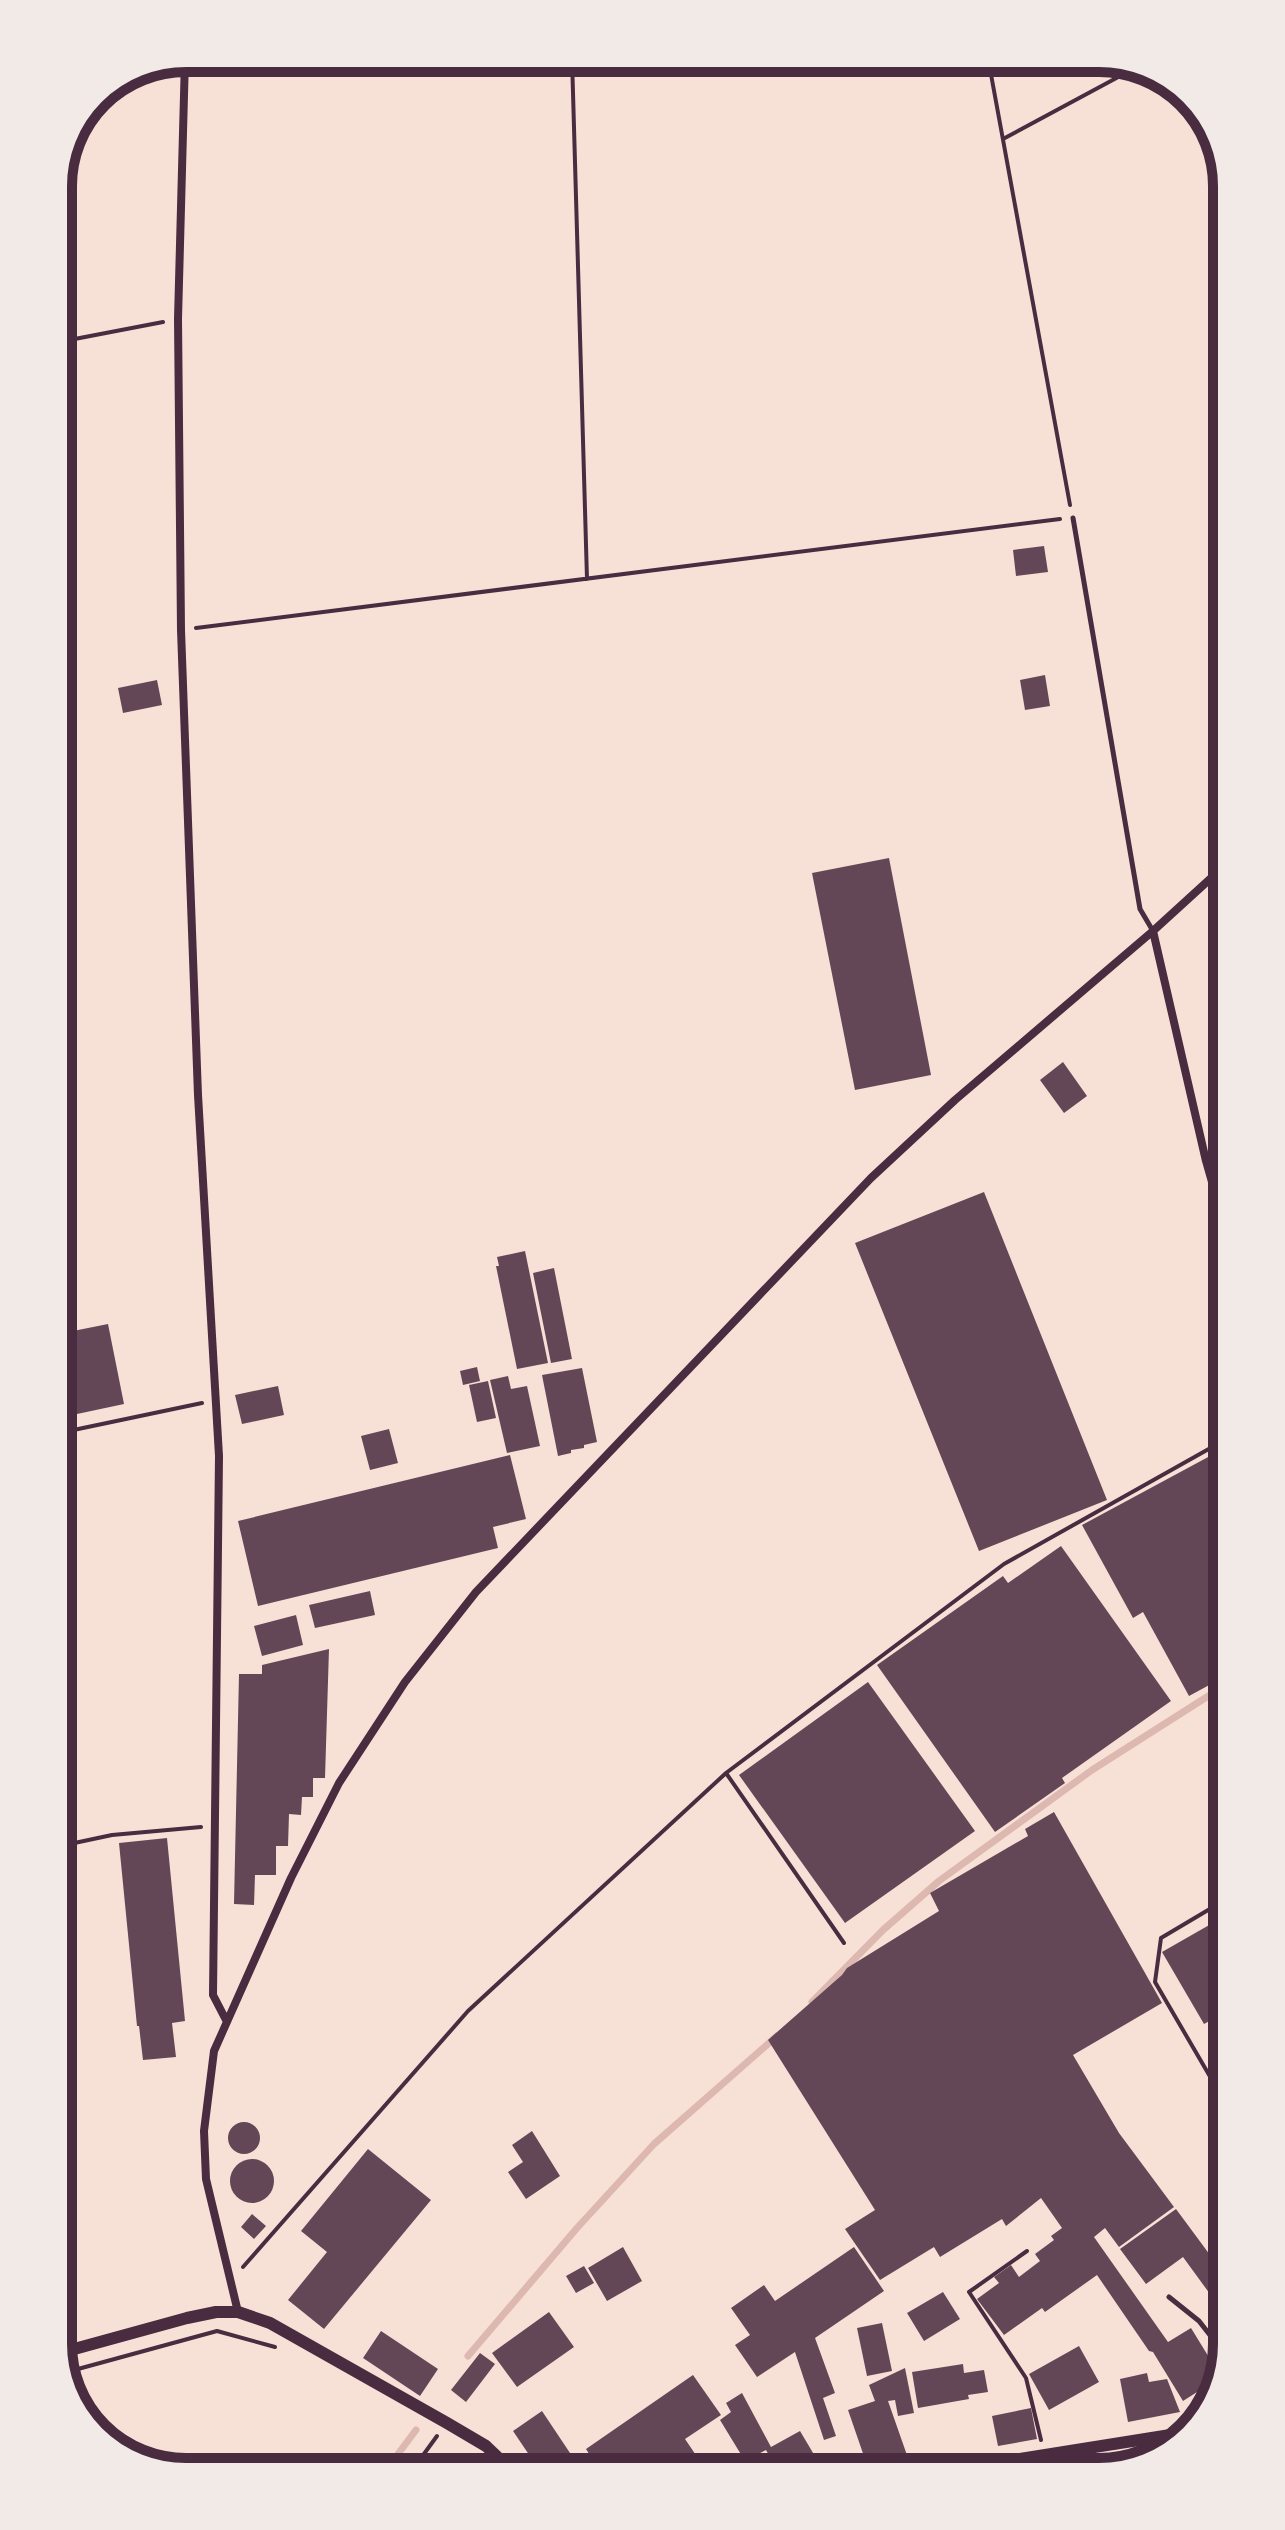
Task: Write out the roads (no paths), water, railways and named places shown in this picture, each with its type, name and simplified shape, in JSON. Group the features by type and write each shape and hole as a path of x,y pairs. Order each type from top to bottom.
{"street":[{"path":"186,72 178,319 181,630 198,1095 219,1456 213,1995 226,2020"},
{"path":"238,2312 206,2179 204,2131 214,2051 291,1878 339,1783 405,1682 476,1592 871,1178 955,1100 1213,876"},
{"path":"1153,931 1213,1186"},
{"path":"72,2349 187,2318 216,2312 238,2312 270,2323 486,2446 499,2458"},
{"path":"1022,2458 1167,2435"}],"lane":[{"path":"1073,518 1140,909 1153,931"},
{"path":"1169,2297 1199,2321 1213,2339"}],"waterway":[{"path":"812,2002 883,1930 939,1881 1092,1770 1213,1693"},
{"path":"468,2356 577,2228 654,2144 777,2036"},
{"path":"395,2458 416,2430"}]}
